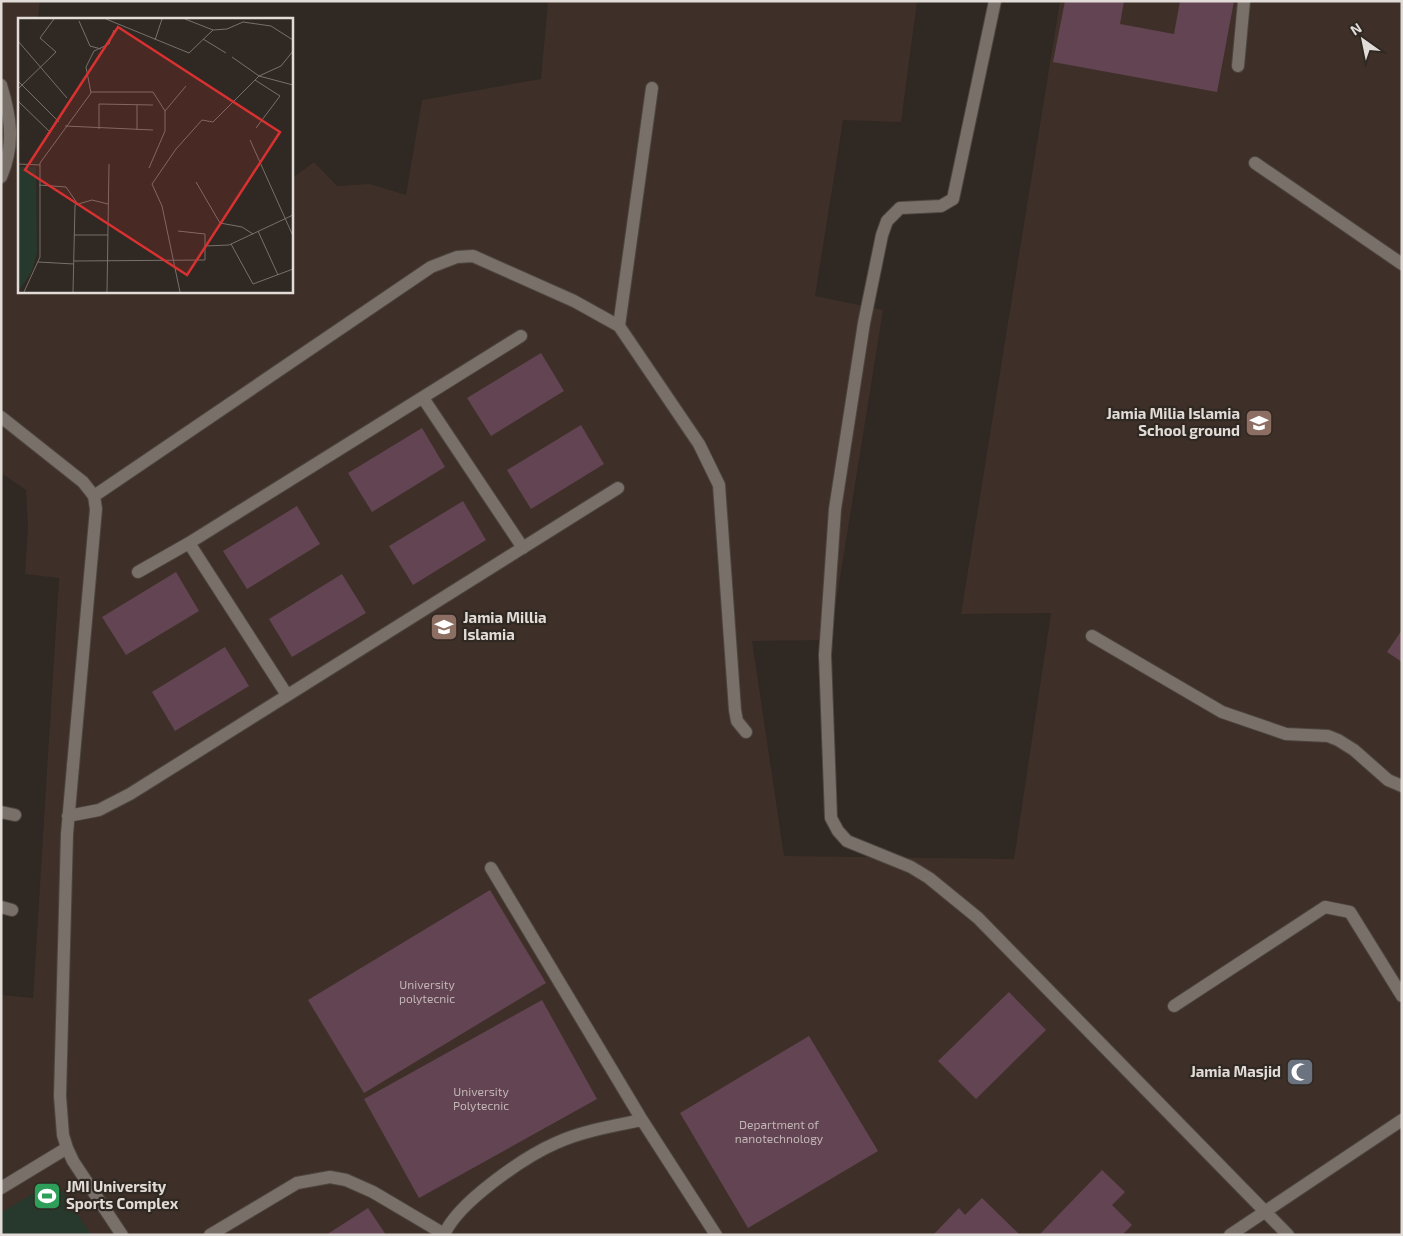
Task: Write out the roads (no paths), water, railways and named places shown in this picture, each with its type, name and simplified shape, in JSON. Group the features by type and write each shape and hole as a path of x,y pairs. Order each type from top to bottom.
{"street":[{"path":"994,1 953,199 941,206 907,206 892,214 882,235 866,314 835,509 825,655 831,818 838,831 847,841 911,867 929,878 978,918 1288,1235"},
{"path":"1238,66 1244,1"},
{"path":"1,85 11,138 9,158 1,177"},
{"path":"619,326 652,88"},
{"path":"1255,163 1402,264"},
{"path":"94,496 431,267 457,257 473,256 574,301 619,326 700,444 719,485 735,710 737,721 746,732"},
{"path":"138,572 188,543 521,336"},
{"path":"423,398 523,548"},
{"path":"1,417 84,482 94,496 96,509 68,816 60,1096 63,1135 67,1148 73,1161 122,1235"},
{"path":"68,816 99,810 113,804 618,488"},
{"path":"188,543 287,695"},
{"path":"1092,636 1222,712 1286,734 1328,736 1338,740 1354,750 1388,780 1402,786"},
{"path":"1,812 15,815"},
{"path":"491,868 642,1120 716,1235"},
{"path":"1174,1006 1325,907 1350,912 1400,990"},
{"path":"210,1235 296,1183 330,1177 346,1180 374,1192 444,1234 450,1222 475,1197 529,1158 556,1143 642,1120"},
{"path":"1230,1235 1402,1120"},
{"path":"1,1188 67,1148"}],"place":[{"name":"Jamia Milia Islamia School ground","path":"1259,423"},
{"name":"Jamia Millia Islamia","path":"444,627"},
{"name":"Jamia Masjid","path":"1300,1072"},
{"name":"JMI University Sports Complex","path":"47,1196"}]}
